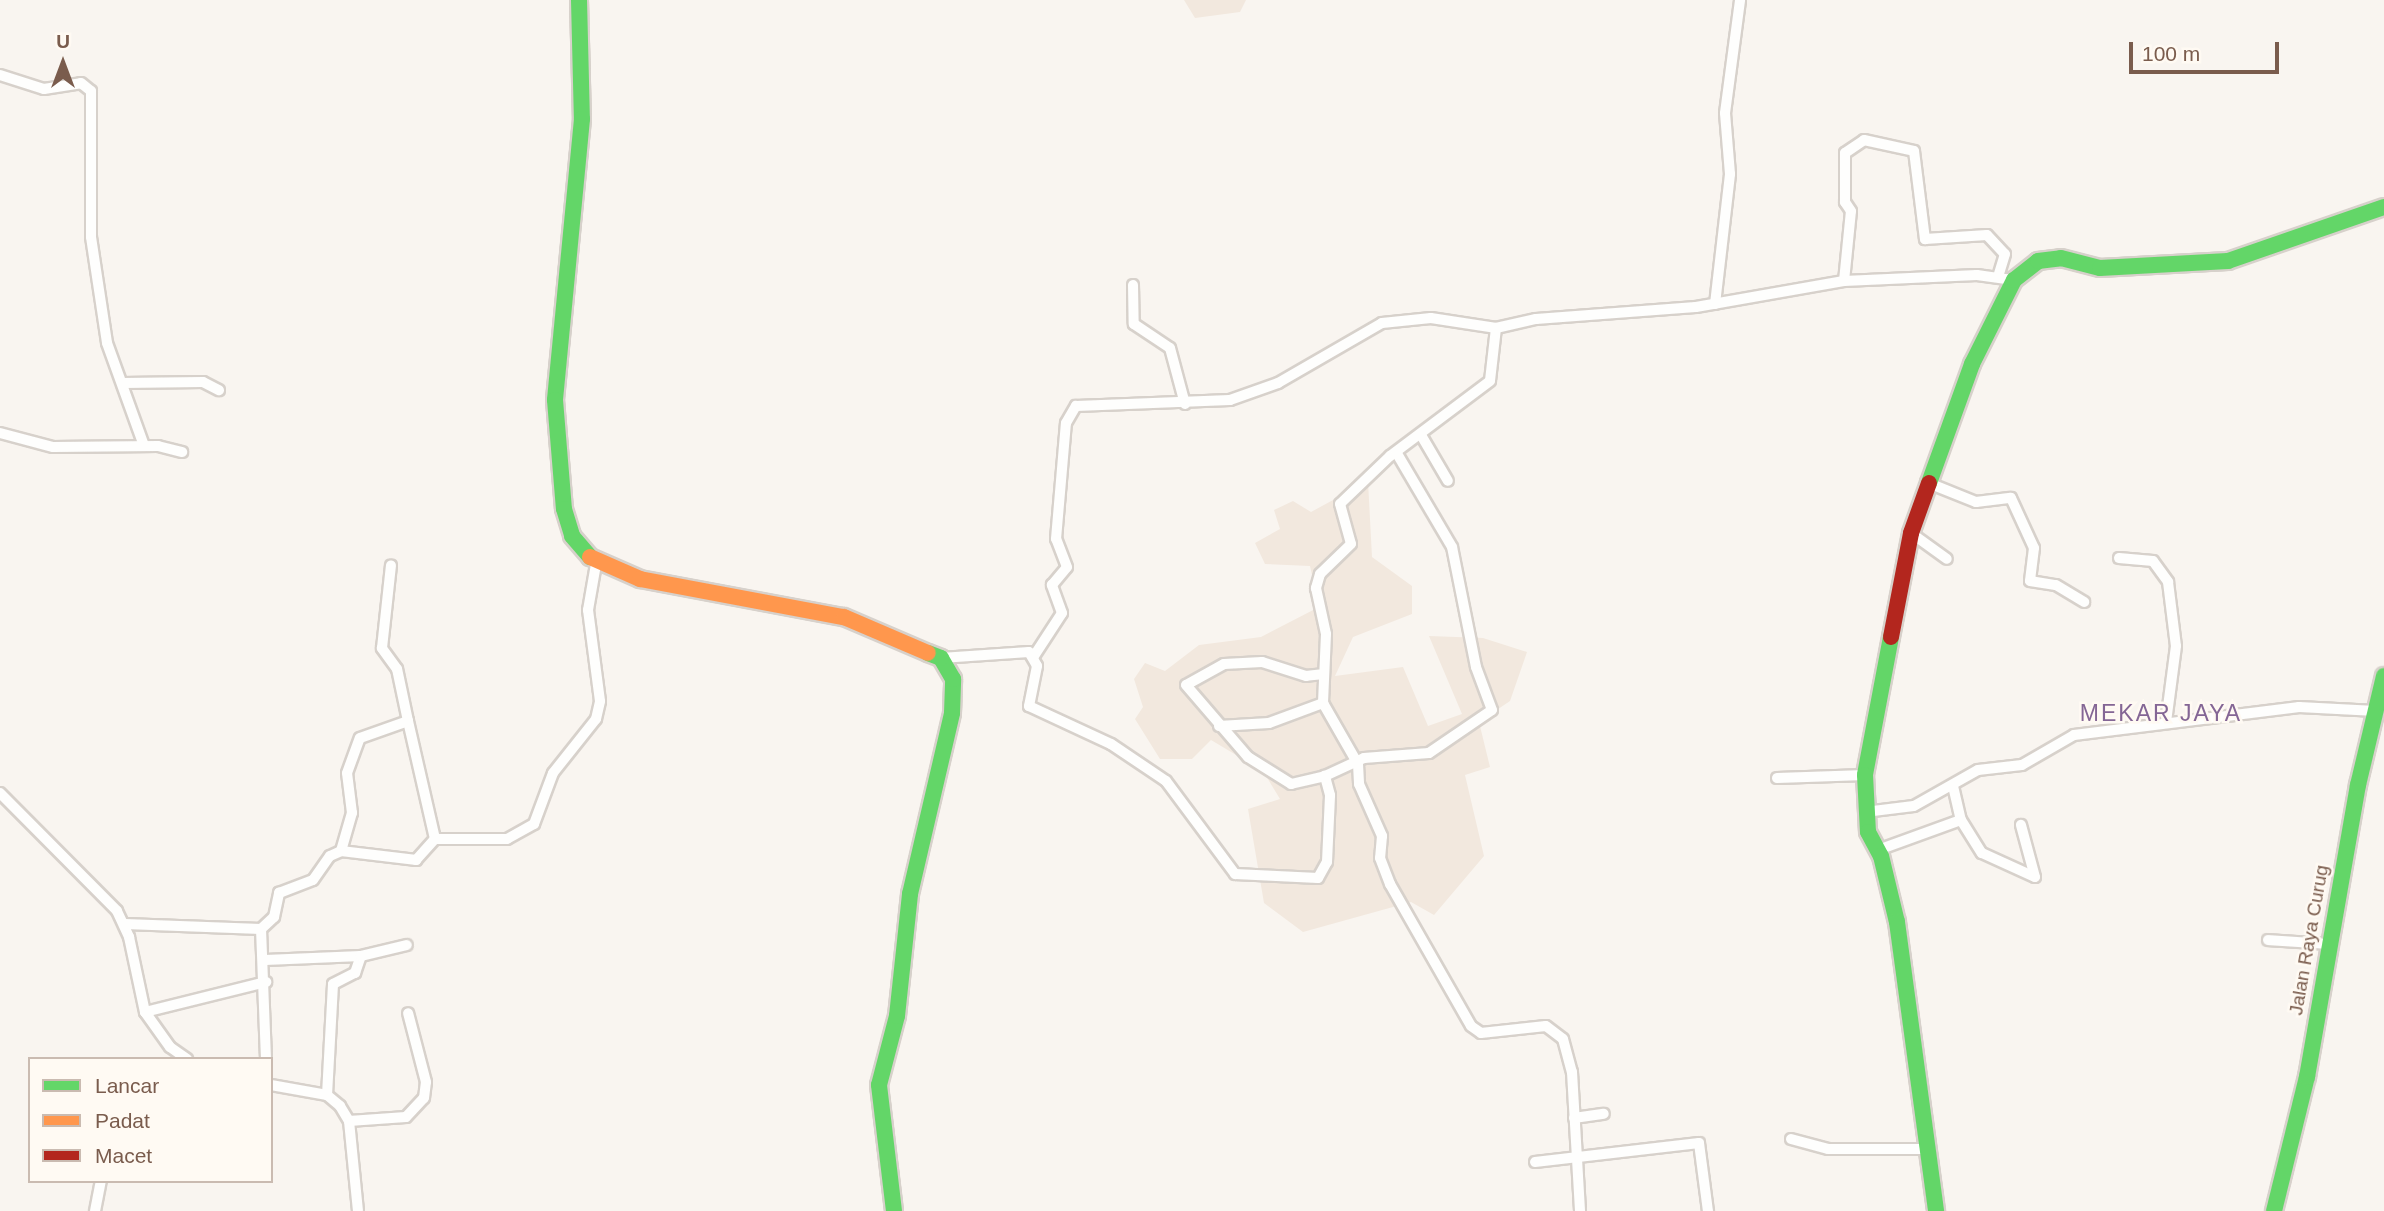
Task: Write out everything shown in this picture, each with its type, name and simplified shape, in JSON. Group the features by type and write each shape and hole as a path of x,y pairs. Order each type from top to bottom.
{"street":[{"path":"579,0 582,119 555,400 564,509 572,536 596,564 688,590 820,610 941,658 1003,650 1034,656"},
{"path":"1715,304 1730,174 1725,113 1740,0"},
{"path":"0,75 44,89 80,82 91,91 91,237 107,343 144,446"},
{"path":"1844,281 1851,211 1845,202 1845,153 1864,140 1914,151 1925,239 1987,235 2005,254 2006,279 1926,482 1911,533 1866,775 1865,812 1897,922 1936,1211"},
{"path":"1325,776 1330,802 1323,876 1309,881 1240,877 1166,781 1111,744 1029,706 1034,656 1062,613 1052,585 1067,567 1056,539 1072,410 1082,404 1185,404 1230,400 1278,383 1373,325 1431,318 1496,328 1715,304 1844,281 2006,279 2053,258 2100,268 2228,261 2384,208"},
{"path":"1133,285 1134,324 1170,348 1185,404"},
{"path":"1496,328 1490,381 1396,452 1340,504 1350,544 1320,574 1316,588 1326,634 1323,703 1356,761 1359,783 1382,836 1380,858 1390,884 1471,1026 1480,1032 1555,1029 1570,1062 1580,1211"},
{"path":"122,383 203,382 219,390"},
{"path":"0,433 53,447 144,446 182,452"},
{"path":"1421,435 1448,481"},
{"path":"1324,674 1306,676 1253,662 1203,671 1186,687 1248,757 1287,782 1325,776 1356,761 1429,753 1492,710 1477,670 1452,547 1396,452"},
{"path":"1926,482 1976,502 2011,498 2034,548 2030,581 2056,585 2084,602"},
{"path":"1911,533 1947,559"},
{"path":"2119,558 2153,561 2167,577 2176,646 2166,722"},
{"path":"125,925 261,929 274,917 279,893 313,880 330,856 341,851 416,860 435,839 507,839 534,824 553,773 596,719 600,701 588,610 596,564"},
{"path":"391,565 382,648 397,669 435,839"},
{"path":"894,1211 879,1085 897,1016 910,894 952,713 953,679 941,658"},
{"name":"Jalan Raya Curug","path":"2274,1211 2307,1077 2329,944 2384,676"},
{"path":"1219,726 1269,723 1323,703"},
{"path":"1865,812 1914,806 1991,766 2026,764 2064,738 2299,706 2376,711"},
{"path":"341,851 352,813 347,773 360,738 408,720"},
{"path":"1777,778 1866,775"},
{"path":"1953,786 1961,820 1982,852 2035,877 2021,825"},
{"path":"0,793 108,898 125,925 145,1012 170,1047 184,1057"},
{"path":"1878,850 1961,820"},
{"path":"261,929 266,982 266,1057"},
{"path":"2268,940 2329,944"},
{"path":"265,960 361,956 407,945"},
{"path":"327,1095 331,993 335,982 355,973 361,956"},
{"path":"145,1012 266,982"},
{"path":"349,1121 406,1116 424,1098 426,1082 408,1013"},
{"path":"166,1057 170,1047"},
{"path":"273,1085 327,1095 349,1121 358,1211"},
{"path":"1574,1118 1604,1114"},
{"path":"1791,1139 1828,1149 1926,1149"},
{"path":"1535,1162 1576,1155 1658,1152 1699,1143 1708,1211"},
{"path":"95,1211 101,1183"}],"shaded area":[{"path":"1184,0 1246,0 1240,12 1195,18"},
{"path":"1368,481 1372,557 1412,586 1412,614 1353,637 1335,676 1403,667 1428,726 1462,714 1429,636 1483,638 1527,652 1510,701 1479,722 1490,767 1465,775 1484,856 1434,915 1411,902 1303,932 1264,903 1248,809 1280,799 1263,771 1211,740 1192,759 1160,759 1135,719 1143,707 1134,679 1145,663 1165,671 1199,645 1261,637 1319,607 1310,566 1265,564 1255,543 1280,529 1274,510 1293,501 1311,512"}],"traffic: fast":[{"path":"579,0 582,119 555,400 564,509 572,536 590,557"},
{"path":"1929,483 1972,364 2014,280 2038,261 2061,258 2100,268 2228,261 2384,207"},
{"path":"1891,637 1865,775 1868,832 1881,856 1897,922 1936,1211"},
{"path":"894,1211 879,1085 897,1016 910,894 952,713 953,679 941,658 928,653"},
{"path":"2274,1211 2307,1077 2358,785 2384,676"}],"traffic: slow":[{"path":"590,557 640,579 844,617 928,653"}],"traffic: jam":[{"path":"1891,637 1911,533 1929,483"}],"district":[{"name":"MEKAR JAYA","path":"2161,713"}]}
